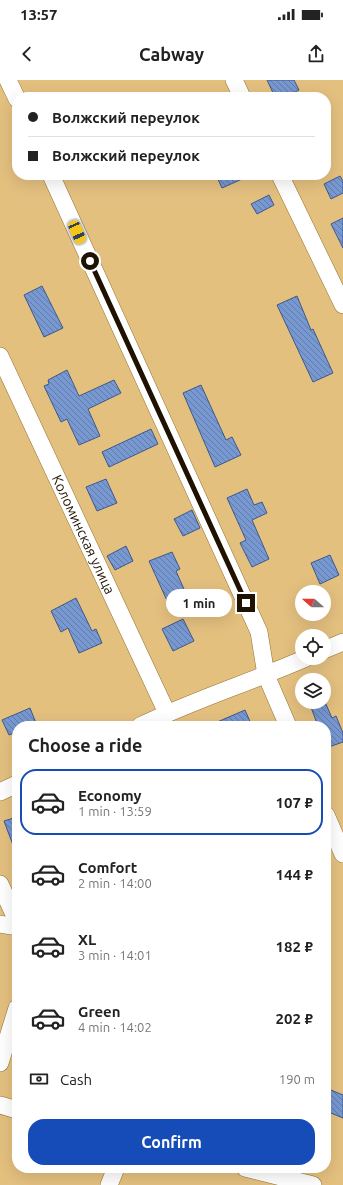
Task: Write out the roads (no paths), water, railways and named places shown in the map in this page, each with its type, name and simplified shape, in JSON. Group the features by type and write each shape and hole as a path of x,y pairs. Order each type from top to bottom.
{"street":[{"path":"8,80 14,92"},
{"path":"234,80 240,92"},
{"path":"53,180 259,632 266,675 286,721"},
{"path":"282,180 343,305"},
{"name":"Коломинская улица","path":"0,356 167,713"},
{"path":"331,647 343,642"},
{"path":"150,721 167,713 295,663"},
{"path":"0,792 12,786"},
{"path":"331,826 343,854"},
{"path":"0,884 12,910"},
{"path":"0,924 12,926"},
{"path":"0,1063 12,1024"},
{"path":"0,1106 12,1109"},
{"path":"109,1185 114,1173"},
{"path":"265,1173 313,1185"}]}
